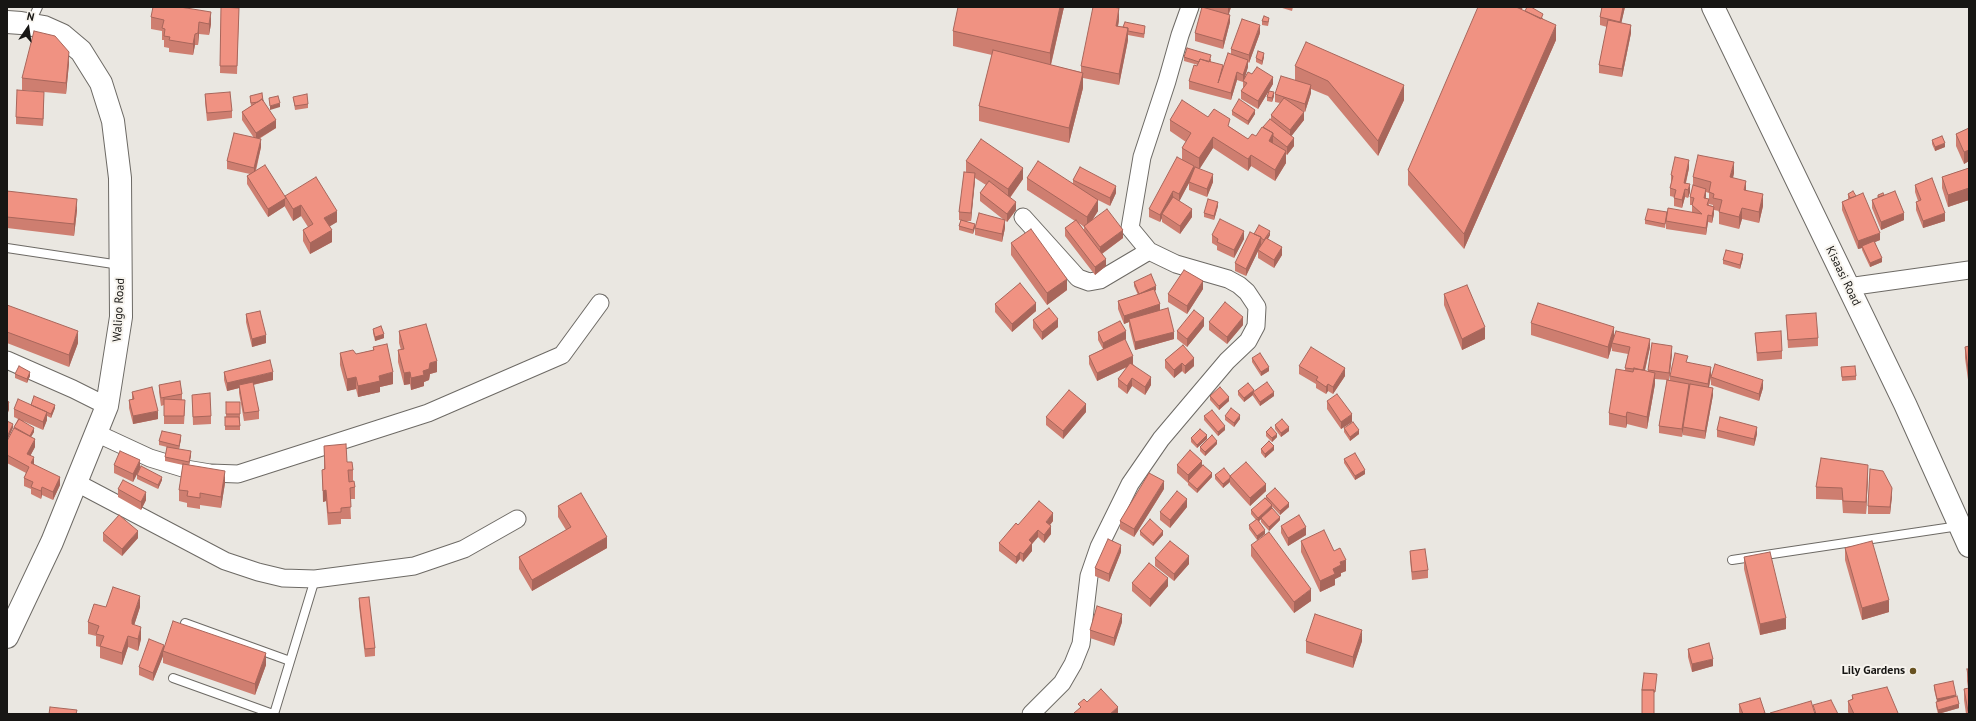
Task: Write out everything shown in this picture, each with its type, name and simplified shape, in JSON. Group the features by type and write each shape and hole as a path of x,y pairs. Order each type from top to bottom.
{"street":[{"path":"1031,714 1062,683 1073,664 1080,644 1089,576 1099,547 1130,484 1161,439 1227,362 1248,341 1256,326 1257,307 1247,292 1239,285 1228,279 1176,264 1149,251 1130,228 1131,214 1142,158 1190,7"},
{"name":"Kisaasi Road","path":"1713,7 1905,404 1959,518 1969,546"},
{"name":"Waligo Road","path":"7,22 34,16 44,27 62,35 81,51 101,83 113,120 120,178 121,266 121,317 107,406 52,542 7,637"},
{"path":"1023,217 1078,278 1089,282 1100,280 1149,251"},
{"path":"1848,288 1969,270"},
{"path":"96,433 150,458 186,469 210,473 238,474 420,416 562,354 600,303"},
{"path":"7,360 74,389 107,406"},
{"path":"77,483 225,561 258,572 283,578 315,579 414,566 464,549 517,519"}],"lane":[{"path":"7,248 121,266"},
{"path":"1732,560 1959,518"},
{"path":"173,678 273,714 315,579"},
{"path":"185,623 290,661"}],"building":[{"path":"153,7 180,7 211,12 209,24 199,22 198,33 195,34 193,44 169,40 170,37 164,36 165,29 162,28 164,20 151,17"},
{"path":"221,7 239,8 237,66 220,66"},
{"path":"958,7 1060,7 1050,53 953,31"},
{"path":"1093,7 1119,8 1116,26 1128,28 1119,74 1081,66"},
{"path":"1202,7 1230,15 1223,41 1195,33"},
{"path":"1478,7 1516,7 1556,25 1464,234 1408,170"},
{"path":"1527,7 1531,7 1543,14 1541,19 1525,11"},
{"path":"1602,7 1623,7 1620,22 1600,17"},
{"path":"1264,16 1269,18 1268,22 1262,21"},
{"path":"1242,19 1260,25 1249,55 1231,49"},
{"path":"1608,20 1631,25 1622,69 1599,65"},
{"path":"1125,22 1145,26 1144,34 1128,31 1128,28 1123,27"},
{"path":"34,31 55,36 69,52 66,83 22,78"},
{"path":"1306,42 1404,85 1378,141 1328,81 1295,66"},
{"path":"1187,48 1211,55 1209,62 1200,59 1199,62 1184,57"},
{"path":"993,50 1083,73 1069,128 979,106"},
{"path":"1258,51 1264,53 1262,61 1256,58"},
{"path":"1228,53 1248,60 1243,75 1237,72 1231,93 1189,81 1194,65 1197,66 1200,59 1223,65 1218,83"},
{"path":"1257,67 1273,77 1258,101 1241,91 1247,83 1243,81 1248,72 1252,74"},
{"path":"1281,76 1311,85 1305,104 1275,94"},
{"path":"17,90 44,92 43,119 16,117"},
{"path":"1269,91 1274,92 1272,98 1267,97"},
{"path":"230,92 232,111 207,113 205,94"},
{"path":"262,93 263,101 262,99 258,102 251,103 250,96"},
{"path":"307,94 308,104 295,106 293,97"},
{"path":"278,96 280,103 270,106 269,98"},
{"path":"1284,98 1304,112 1290,130 1271,115"},
{"path":"262,99 276,120 256,133 242,112"},
{"path":"1239,99 1255,110 1248,121 1232,111"},
{"path":"1182,100 1208,117 1214,109 1230,119 1228,126 1248,139 1252,134 1256,136 1262,127 1273,133 1269,141 1286,151 1275,170 1251,155 1248,159 1213,137 1199,158 1182,148 1191,133 1170,120"},
{"path":"1270,119 1294,138 1287,147 1273,136 1273,133 1263,127"},
{"path":"1969,128 1969,150 1964,152 1956,134"},
{"path":"234,133 261,139 254,168 227,161"},
{"path":"1942,136 1945,143 1935,147 1932,140"},
{"path":"981,139 1023,168 1008,189 966,161"},
{"path":"1698,155 1734,162 1730,177 1746,181 1744,190 1763,194 1759,212 1742,208 1739,217 1719,212 1722,200 1713,198 1714,194 1709,192 1711,182 1693,177"},
{"path":"1177,157 1194,166 1179,194 1173,191 1160,215 1149,209"},
{"path":"1675,157 1689,160 1684,183 1690,184 1688,190 1685,189 1682,200 1674,198 1676,190 1670,188"},
{"path":"1038,161 1098,200 1087,217 1027,178"},
{"path":"265,165 286,198 268,209 247,176"},
{"path":"1080,167 1116,186 1110,198 1073,180"},
{"path":"1195,167 1213,174 1207,189 1189,182"},
{"path":"1969,168 1969,188 1948,195 1942,177"},
{"path":"964,172 975,173 971,213 959,212"},
{"path":"316,177 337,211 324,218 332,230 310,243 303,230 313,224 301,205 293,209 285,196"},
{"path":"1932,178 1945,213 1923,221 1916,202 1921,200 1915,185"},
{"path":"989,181 1016,202 1007,214 980,193"},
{"path":"1693,185 1706,189 1704,198 1709,199 1707,205 1714,207 1712,216 1708,215 1706,228 1666,221 1668,208 1702,214 1692,205 1694,198 1690,197"},
{"path":"7,191 77,199 74,224 7,217"},
{"path":"1853,191 1856,196 1850,198 1848,194"},
{"path":"1895,191 1904,213 1881,222 1872,200"},
{"path":"1863,193 1880,233 1858,241 1842,202"},
{"path":"1883,193 1884,195 1878,197 1878,195"},
{"path":"1173,197 1192,209 1180,226 1162,214"},
{"path":"1208,199 1218,202 1214,216 1204,213"},
{"path":"1107,209 1123,230 1100,247 1084,226"},
{"path":"1648,209 1667,212 1665,224 1645,220"},
{"path":"979,213 1005,220 1002,234 975,228"},
{"path":"1220,219 1244,231 1234,250 1217,242 1218,239 1212,235"},
{"path":"961,220 975,224 973,230 959,226"},
{"path":"1076,220 1106,259 1095,267 1065,228"},
{"path":"1259,225 1270,231 1264,240 1254,234"},
{"path":"1031,229 1067,279 1047,293 1011,243"},
{"path":"1250,232 1261,237 1246,269 1235,263"},
{"path":"1266,238 1282,247 1274,260 1258,250"},
{"path":"1874,241 1882,258 1870,263 1862,246"},
{"path":"1726,250 1743,254 1740,265 1723,260"},
{"path":"1184,270 1203,281 1187,306 1168,294"},
{"path":"1151,274 1156,286 1139,294 1134,282"},
{"path":"1020,283 1036,303 1012,324 995,304"},
{"path":"1467,285 1485,327 1462,339 1444,294"},
{"path":"1154,289 1160,304 1124,316 1118,301"},
{"path":"1225,302 1243,317 1227,337 1209,322"},
{"path":"1538,303 1614,327 1608,347 1531,323"},
{"path":"7,305 78,331 69,355 7,332"},
{"path":"1049,308 1058,319 1042,332 1033,320"},
{"path":"1168,308 1174,332 1135,342 1129,319"},
{"path":"1194,310 1204,318 1187,339 1177,331"},
{"path":"260,311 266,335 252,339 246,314"},
{"path":"1816,313 1818,338 1788,340 1786,315"},
{"path":"1120,321 1126,331 1103,343 1098,332"},
{"path":"426,324 437,361 430,363 429,369 423,371 424,375 411,378 410,372 404,373 398,350 404,349 399,331"},
{"path":"381,326 384,334 375,337 373,329"},
{"path":"1616,331 1650,339 1643,370 1625,368 1630,347 1612,343"},
{"path":"1781,331 1782,351 1757,353 1755,333"},
{"path":"1125,339 1133,356 1097,373 1089,356"},
{"path":"1652,343 1672,346 1669,373 1648,370"},
{"path":"387,344 393,372 379,376 380,381 358,386 356,377 347,379 340,353 353,350 356,354 374,350 373,347"},
{"path":"1183,345 1194,358 1185,366 1182,363 1174,370 1165,360"},
{"path":"1969,346 1969,376 1965,347"},
{"path":"1311,347 1345,368 1333,387 1328,384 1326,387 1316,380 1318,377 1299,366"},
{"path":"1260,353 1269,367 1261,372 1252,358"},
{"path":"1675,353 1688,356 1686,362 1711,367 1708,384 1670,376"},
{"path":"270,360 273,372 227,383 224,372"},
{"path":"1130,363 1151,377 1145,387 1132,378 1127,386 1118,379"},
{"path":"1715,364 1763,380 1759,394 1711,377"},
{"path":"19,366 30,372 27,379 15,374"},
{"path":"1855,366 1856,376 1842,377 1841,367"},
{"path":"1634,368 1655,373 1647,417 1627,412 1626,417 1609,413 1616,369 1633,372"},
{"path":"1667,380 1689,384 1682,429 1659,426"},
{"path":"180,381 182,394 161,398 159,385"},
{"path":"253,382 259,411 244,413 239,385"},
{"path":"1267,382 1274,392 1260,402 1253,392"},
{"path":"1248,383 1254,390 1244,398 1238,391"},
{"path":"1690,384 1713,388 1705,431 1683,427"},
{"path":"152,387 158,411 133,416 129,400 134,399 132,392"},
{"path":"1220,387 1229,397 1219,406 1210,396"},
{"path":"1069,390 1086,404 1063,431 1046,417"},
{"path":"210,393 211,416 193,417 192,395"},
{"path":"1337,394 1352,414 1341,422 1327,401"},
{"path":"34,396 55,405 51,414 31,405"},
{"path":"18,399 47,412 43,422 14,409"},
{"path":"164,399 185,400 184,416 164,416"},
{"path":"226,402 240,402 240,414 226,414"},
{"path":"1231,408 1240,415 1234,423 1225,416"},
{"path":"1212,410 1225,426 1218,432 1204,416"},
{"path":"225,417 239,417 240,426 225,426"},
{"path":"1720,417 1757,427 1754,439 1717,430"},
{"path":"19,419 34,428 30,436 14,427"},
{"path":"1282,419 1289,427 1281,433 1275,425"},
{"path":"7,421 13,424 7,437"},
{"path":"1353,422 1359,430 1350,437 1344,428"},
{"path":"1271,427 1277,434 1272,438 1266,432"},
{"path":"14,428 35,439 27,454 34,457 31,463 60,477 53,492 42,487 41,491 31,487 33,482 24,478 29,467 7,455 7,441"},
{"path":"1200,429 1207,435 1197,445 1191,438"},
{"path":"162,431 181,435 179,446 159,441"},
{"path":"1212,435 1217,441 1205,452 1200,447"},
{"path":"1269,441 1274,446 1265,454 1261,449"},
{"path":"346,444 347,462 352,462 353,470 348,470 349,482 354,481 355,487 350,488 351,507 341,508 341,512 328,513 326,490 323,491 322,470 325,469 324,446"},
{"path":"167,447 191,451 189,462 165,457"},
{"path":"1190,450 1202,461 1188,475 1177,465"},
{"path":"120,451 140,460 133,474 114,465"},
{"path":"1355,453 1365,470 1355,476 1344,459"},
{"path":"1821,458 1868,465 1866,502 1843,501 1842,488 1816,487"},
{"path":"1246,462 1266,484 1250,498 1230,476"},
{"path":"183,464 225,471 221,497 200,493 200,498 187,496 188,491 179,490"},
{"path":"1203,465 1212,473 1197,489 1188,481"},
{"path":"141,466 162,477 158,485 137,475"},
{"path":"1224,468 1231,477 1230,476 1230,478 1223,484 1215,475"},
{"path":"1870,469 1883,471 1892,488 1890,507 1868,506"},
{"path":"1149,473 1164,481 1134,529 1120,521"},
{"path":"123,480 146,492 141,502 118,489"},
{"path":"1275,488 1289,503 1280,511 1266,496"},
{"path":"1177,491 1187,499 1170,520 1160,512"},
{"path":"581,493 607,537 532,580 519,557 571,527 558,506"},
{"path":"1265,498 1272,505 1258,518 1251,510"},
{"path":"1039,501 1053,513 1046,522 1051,526 1044,535 1038,530 1029,540 1032,543 1023,554 1020,552 1016,557 999,543 1016,523 1018,525"},
{"path":"1272,508 1280,517 1269,527 1261,518"},
{"path":"119,515 138,531 122,549 103,533"},
{"path":"1299,515 1306,527 1288,538 1281,526"},
{"path":"1150,519 1163,531 1153,543 1140,531"},
{"path":"1257,519 1265,530 1257,536 1249,525"},
{"path":"1324,530 1334,551 1340,548 1346,560 1340,562 1341,565 1333,569 1335,574 1320,581 1301,541"},
{"path":"1269,532 1311,589 1294,602 1251,545"},
{"path":"1108,539 1121,545 1109,574 1095,568"},
{"path":"1170,541 1189,556 1174,574 1155,558"},
{"path":"1872,541 1889,600 1862,608 1845,548"},
{"path":"1425,549 1428,570 1412,572 1410,551"},
{"path":"1770,552 1786,618 1760,624 1744,557"},
{"path":"1149,563 1168,578 1150,599 1132,583"},
{"path":"113,587 140,596 132,620 132,624 141,627 138,639 128,636 122,653 100,646 104,636 96,634 99,626 88,622 94,604 106,607"},
{"path":"369,597 375,648 365,649 359,598"},
{"path":"1097,606 1122,614 1114,638 1090,630"},
{"path":"1315,614 1362,630 1353,657 1306,641"},
{"path":"173,621 266,653 255,684 163,651"},
{"path":"149,639 164,645 153,673 139,667"},
{"path":"1709,643 1713,659 1692,664 1688,649"},
{"path":"1967,669 1969,669 1969,682"},
{"path":"1644,673 1657,674 1655,692 1654,690 1642,690"},
{"path":"1953,681 1956,695 1937,699 1934,685"},
{"path":"1887,687 1898,713 1854,714 1848,701 1853,699 1852,695"},
{"path":"1969,688 1969,711 1968,711 1964,689"},
{"path":"1101,689 1118,707 1110,714 1074,713 1081,707 1078,704 1084,699 1087,702"},
{"path":"1642,690 1654,690 1654,714 1642,714"},
{"path":"1957,696 1959,704 1938,710 1936,702"},
{"path":"1760,698 1765,713 1743,714 1739,704"},
{"path":"1831,700 1838,714 1816,714 1813,705"},
{"path":"1811,701 1815,714 1770,714 1770,713"},
{"path":"50,707 77,710 76,714 49,714"}],"place":[{"name":"Lily Gardens","path":"1913,671"}]}
